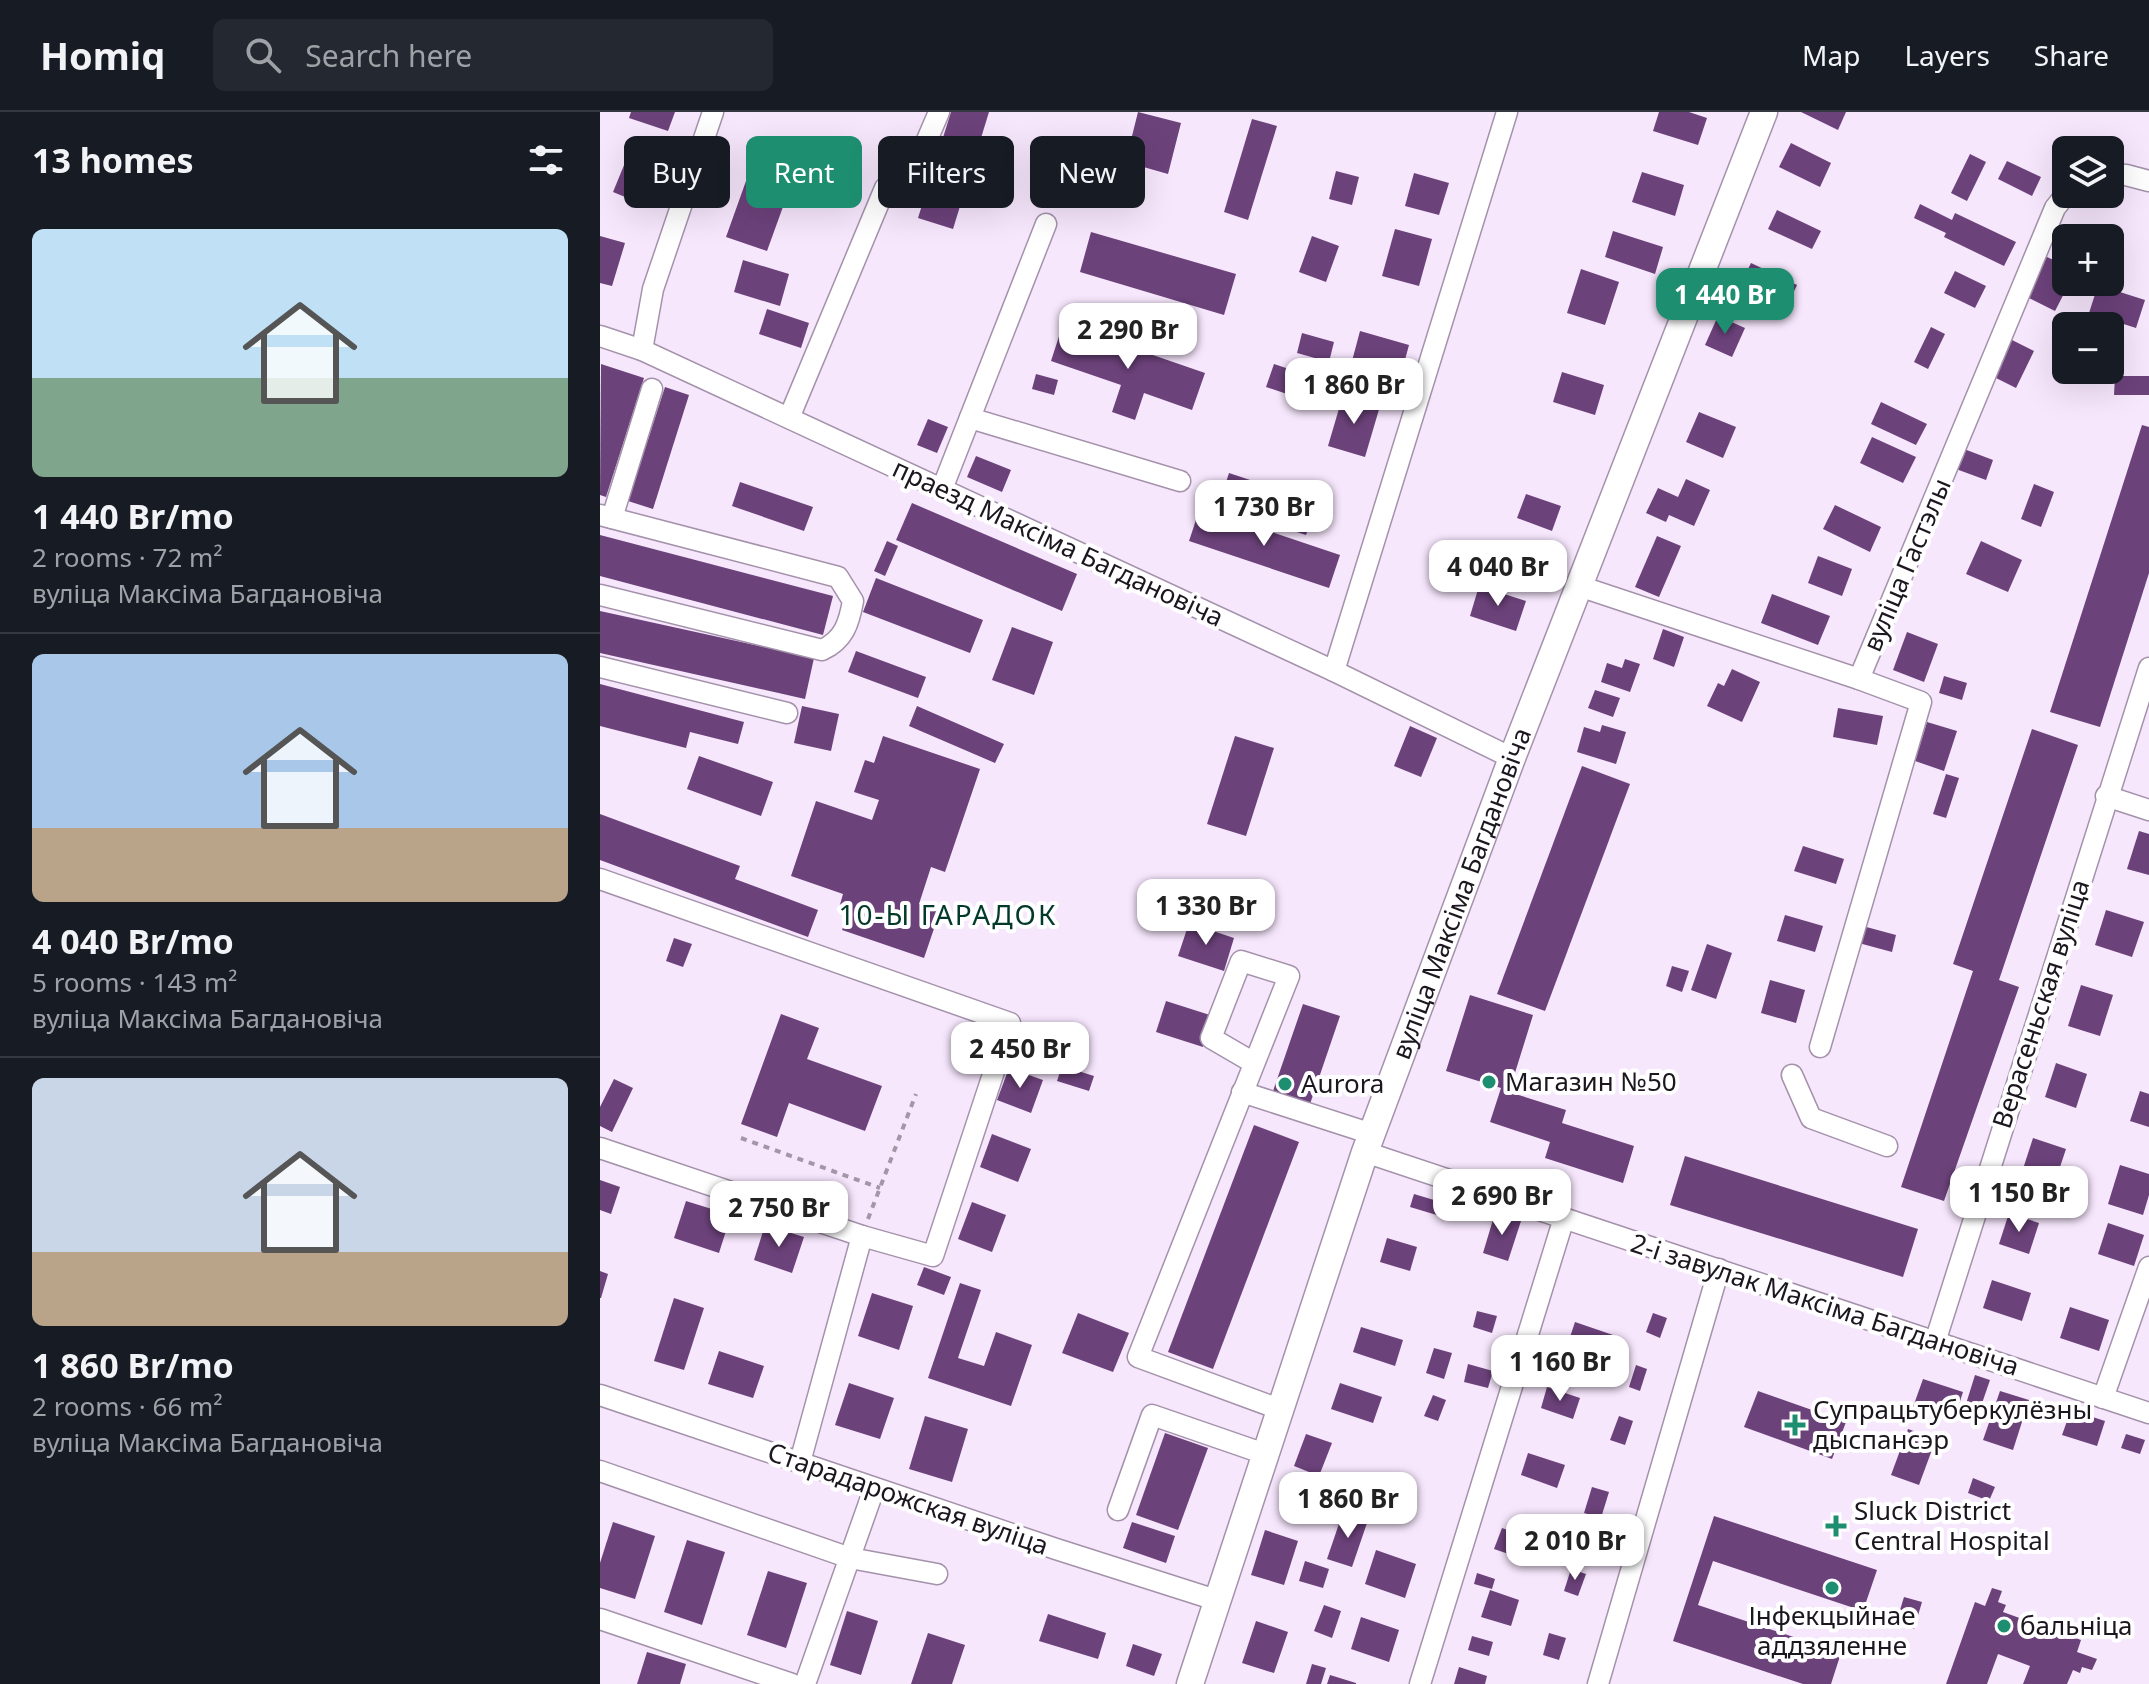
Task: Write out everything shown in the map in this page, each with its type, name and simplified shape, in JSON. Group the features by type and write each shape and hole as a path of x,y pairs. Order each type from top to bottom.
{"main road":[{"name":"вуліца Максіма Багдановіча","path":"1190,1684 1368,1143 1512,758 1764,112"}],"street":[{"path":"642,350 653,289 713,112"},
{"path":"789,418 885,188 921,154 939,112"},
{"path":"1334,671 1507,112"},
{"path":"2124,175 2149,181"},
{"name":"вуліца Гастэлы","path":"1820,1047 1921,702 1859,679 2055,208"},
{"path":"942,489 1046,224"},
{"name":"праезд Максіма Багдановіча","path":"600,336 642,350 789,418 1334,671 1512,758"},
{"path":"600,595 822,650 836,644 846,628 853,601 838,577 606,517 652,389"},
{"path":"970,418 1180,481"},
{"path":"1579,586 1859,679"},
{"path":"600,667 787,713"},
{"name":"Верасеньская вуліца","path":"1935,1342 2149,668"},
{"path":"2106,796 2149,810"},
{"path":"600,879 1010,1023 933,1256 862,1236 600,1148"},
{"path":"1254,1063 1211,1038 1241,961 1289,976 1138,1357 1279,1409"},
{"path":"1792,1075 1811,1118 1887,1146"},
{"name":"2-і завулак Максіма Багдановіча","path":"1242,1092 1564,1218 2149,1413"},
{"path":"1420,1684 1564,1218"},
{"path":"800,1462 862,1236"},
{"path":"2103,1398 2149,1267"},
{"path":"1598,1684 1719,1269"},
{"name":"Старадарожская вуліца","path":"600,1395 874,1489 1216,1600"},
{"path":"1118,1510 1152,1415 1265,1454"},
{"path":"600,1471 850,1558 937,1574"},
{"path":"805,1684 874,1489"},
{"path":"600,1619 792,1684"}],"path":[{"path":"862,1236 916,1094"},
{"path":"741,1138 880,1188"}],"building":[{"path":"631,112 675,112 668,131 629,118"},
{"path":"951,112 989,112 982,136 944,136"},
{"path":"1138,112 1181,123 1168,174 1145,167 1145,136 1132,136"},
{"path":"1659,112 1689,112 1707,118 1698,145 1653,131"},
{"path":"1801,112 1846,112 1838,130"},
{"path":"1252,119 1277,126 1248,220 1224,212"},
{"path":"1791,143 1831,163 1820,187 1779,167"},
{"path":"1970,154 1986,162 1967,201 1951,193"},
{"path":"2007,161 2041,177 2032,196 1998,179"},
{"path":"624,165 624,197 613,192"},
{"path":"1336,171 1359,177 1352,205 1329,199"},
{"path":"1642,172 1684,185 1675,216 1632,202"},
{"path":"1414,173 1449,183 1439,215 1405,206"},
{"path":"746,181 746,208 783,208 767,251 726,237"},
{"path":"1920,204 1952,220 1955,213 2016,242 2004,266 1944,237 1946,233 1914,218"},
{"path":"921,208 959,208 953,229 918,218"},
{"path":"1777,210 1821,231 1812,249 1768,229"},
{"path":"1395,229 1432,239 1419,286 1382,276"},
{"path":"1613,231 1663,247 1655,274 1605,257"},
{"path":"1091,232 1236,274 1224,315 1080,272"},
{"path":"600,236 625,243 612,286 600,283"},
{"path":"1312,236 1339,246 1326,282 1299,272"},
{"path":"2045,256 2052,259 2052,296 2063,296 2055,311 2025,296"},
{"path":"743,260 789,274 780,306 734,292"},
{"path":"1751,263 1797,285 1783,314 1737,292"},
{"path":"1581,269 1619,282 1605,325 1567,313"},
{"path":"1955,271 1986,286 1975,308 1944,293"},
{"path":"2124,293 2145,300 2136,328 2124,324 2124,312 2089,312 2094,296 2124,296"},
{"path":"767,309 809,323 801,348 759,334"},
{"path":"1718,316 1745,328 1732,357 1705,345"},
{"path":"1063,324 1205,373 1192,410 1144,393 1135,420 1112,412 1121,385 1051,361"},
{"path":"1931,327 1945,334 1928,369 1914,362"},
{"path":"1360,331 1409,345 1397,389 1348,376"},
{"path":"1302,333 1334,342 1329,362 1297,353"},
{"path":"2010,339 2034,351 2016,388 1992,376"},
{"path":"601,364 644,378 606,497 600,495"},
{"path":"1274,364 1295,371 1287,394 1266,387"},
{"path":"1562,372 1604,385 1595,415 1553,402"},
{"path":"1036,374 1058,380 1054,395 1032,389"},
{"path":"2124,376 2149,376 2149,395 2114,395 2115,384 2124,384"},
{"path":"665,387 689,395 653,509 628,501"},
{"path":"1343,395 1380,406 1365,457 1328,446"},
{"path":"1881,402 1927,424 1916,445 1871,424"},
{"path":"1699,412 1736,427 1723,458 1686,442"},
{"path":"928,419 948,427 937,453 917,445"},
{"path":"2142,425 2149,427 2149,573 2100,727 2050,712"},
{"path":"1872,437 1916,457 1903,483 1860,463"},
{"path":"1964,449 1993,460 1986,480 1956,469"},
{"path":"976,456 1011,470 1002,492 967,477"},
{"path":"1229,473 1317,502 1306,535 1218,507"},
{"path":"1686,479 1710,490 1694,526 1669,515 1666,522 1646,513 1658,488 1678,497"},
{"path":"740,482 813,507 804,531 732,506"},
{"path":"2034,484 2054,492 2041,527 2021,519"},
{"path":"1526,494 1561,506 1552,531 1517,518"},
{"path":"912,503 1077,574 1062,611 896,540"},
{"path":"1835,505 1881,527 1870,552 1823,529"},
{"path":"1200,508 1340,555 1329,588 1189,541"},
{"path":"600,535 833,596 823,635 600,576"},
{"path":"1657,536 1681,546 1659,597 1635,587"},
{"path":"887,541 898,546 885,576 874,571"},
{"path":"1981,541 2022,560 2008,592 1966,574"},
{"path":"1818,556 1852,569 1842,596 1808,583"},
{"path":"876,578 983,620 970,653 863,612"},
{"path":"1479,586 1526,601 1516,631 1470,616"},
{"path":"1772,594 1830,616 1818,645 1761,623"},
{"path":"600,611 814,658 805,699 600,653"},
{"path":"1012,627 1053,642 1034,695 992,680"},
{"path":"1663,629 1684,637 1674,667 1653,659"},
{"path":"1907,632 1938,644 1924,682 1893,670"},
{"path":"856,651 926,677 918,698 848,672"},
{"path":"1625,659 1640,664 1630,692 1601,682 1607,663 1622,668"},
{"path":"1732,669 1760,682 1742,722 1707,706 1718,683 1724,686"},
{"path":"1944,676 1967,683 1962,700 1939,693"},
{"path":"600,684 744,722 738,744 690,732 686,748 600,726"},
{"path":"1595,690 1620,698 1613,717 1588,708"},
{"path":"802,706 839,714 831,751 794,743"},
{"path":"917,706 1004,744 995,763 909,726"},
{"path":"1838,708 1883,716 1877,745 1833,737"},
{"path":"1927,722 1957,731 1944,771 1915,761"},
{"path":"1602,725 1626,732 1616,764 1577,752 1584,727 1600,732"},
{"path":"1410,726 1437,738 1421,777 1394,766"},
{"path":"2032,729 2078,745 1999,980 2019,987 1944,1201 1901,1187 1973,971 1953,964"},
{"path":"883,736 980,769 945,872 931,867 919,904 940,911 924,958 842,930 849,911 839,908 843,894 791,876 816,801 872,820 879,800 854,792 865,760 874,763"},
{"path":"1235,736 1274,748 1246,836 1207,824"},
{"path":"699,756 773,782 761,816 687,789"},
{"path":"1582,766 1630,784 1545,1011 1497,994"},
{"path":"1946,774 1959,778 1946,818 1933,814"},
{"path":"600,814 740,866 735,879 818,910 808,937 600,860"},
{"path":"2139,831 2149,834 2149,875 2127,869"},
{"path":"1803,846 1844,859 1836,884 1794,871"},
{"path":"2106,910 2144,922 2132,957 2095,945"},
{"path":"1785,915 1823,926 1815,952 1777,941"},
{"path":"1189,923 1234,938 1224,971 1178,956"},
{"path":"1859,925 1896,935 1892,952 1855,942"},
{"path":"674,938 692,944 683,967 666,961"},
{"path":"1707,944 1732,953 1716,999 1691,990"},
{"path":"1672,966 1689,971 1682,992 1666,986"},
{"path":"1770,980 1805,990 1796,1023 1761,1013"},
{"path":"2081,985 2113,995 2100,1036 2068,1026"},
{"path":"1470,995 1533,1015 1509,1092 1566,1110 1562,1123 1634,1146 1623,1183 1545,1158 1550,1142 1490,1122 1501,1088 1446,1071"},
{"path":"1166,1001 1213,1016 1203,1047 1156,1032"},
{"path":"1303,1004 1340,1016 1310,1104 1273,1091"},
{"path":"781,1014 819,1028 807,1059 882,1086 865,1131 789,1103 777,1137 741,1124"},
{"path":"2056,1063 2087,1074 2076,1108 2045,1097"},
{"path":"1062,1066 1094,1076 1089,1091 1057,1081"},
{"path":"1009,1068 1043,1080 1031,1113 997,1100"},
{"path":"614,1079 633,1088 612,1132 600,1126 600,1107"},
{"path":"2140,1091 2149,1094 2149,1127 2130,1121"},
{"path":"1254,1125 1299,1142 1213,1369 1168,1352"},
{"path":"992,1134 1031,1149 1018,1182 980,1167"},
{"path":"2033,1138 2066,1149 2055,1182 2022,1172"},
{"path":"1685,1156 1918,1229 1903,1277 1670,1205"},
{"path":"2120,1165 2149,1174 2149,1195 2143,1215 2108,1204"},
{"path":"600,1180 620,1187 611,1214 600,1210"},
{"path":"1414,1194 1444,1203 1440,1216 1410,1207"},
{"path":"686,1201 731,1215 719,1253 674,1238"},
{"path":"972,1202 1006,1215 992,1252 958,1239"},
{"path":"1495,1213 1521,1221 1508,1261 1483,1253"},
{"path":"2009,1213 2039,1223 2029,1254 1999,1244"},
{"path":"2108,1223 2144,1235 2134,1266 2098,1254"},
{"path":"765,1225 804,1237 792,1273 754,1260"},
{"path":"1387,1238 1417,1247 1410,1271 1380,1262"},
{"path":"924,1267 951,1277 944,1295 917,1285"},
{"path":"600,1271 608,1274 601,1298 600,1298"},
{"path":"1992,1280 2031,1293 2022,1321 1983,1308"},
{"path":"960,1283 981,1290 958,1358 984,1366 996,1332 1032,1345 1011,1406 928,1378"},
{"path":"872,1293 913,1306 899,1350 858,1336"},
{"path":"674,1298 704,1308 684,1370 654,1361"},
{"path":"2070,1307 2109,1320 2099,1351 2060,1338"},
{"path":"1477,1311 1497,1316 1492,1333 1473,1327"},
{"path":"1078,1313 1129,1333 1113,1372 1062,1353"},
{"path":"1653,1313 1667,1318 1660,1338 1646,1332"},
{"path":"1575,1322 1616,1336 1608,1363 1588,1356 1583,1370 1550,1359 1554,1345 1566,1349"},
{"path":"1361,1327 1403,1340 1395,1366 1353,1352"},
{"path":"1434,1348 1452,1353 1444,1379 1426,1373"},
{"path":"719,1351 764,1366 753,1398 708,1384"},
{"path":"1468,1364 1493,1371 1488,1388 1464,1382"},
{"path":"1636,1365 1647,1369 1640,1391 1629,1387"},
{"path":"1975,1375 1990,1380 1979,1412 1965,1407"},
{"path":"1923,1379 1963,1392 1954,1420 1913,1407"},
{"path":"849,1383 894,1398 880,1439 835,1425"},
{"path":"1340,1383 1382,1397 1373,1423 1331,1409"},
{"path":"1547,1387 1580,1398 1573,1419 1541,1408"},
{"name":"Супрацьтуберкулёзны дыспансэр","path":"1758,1391 1846,1422 1832,1459 1744,1427"},
{"path":"2000,1391 2029,1400 2013,1450 1983,1440"},
{"path":"1433,1395 1446,1400 1438,1421 1424,1416"},
{"path":"2071,1410 2105,1421 2097,1446 2062,1435"},
{"path":"925,1416 968,1429 952,1482 909,1469"},
{"path":"1619,1416 1633,1421 1625,1445 1610,1440"},
{"path":"1908,1429 1936,1439 1919,1485 1891,1475"},
{"path":"1165,1433 1208,1448 1178,1530 1136,1515"},
{"path":"1306,1434 1332,1443 1319,1476 1294,1466"},
{"path":"2126,1434 2145,1440 2140,1454 2121,1448"},
{"path":"1528,1453 1565,1465 1557,1488 1521,1475"},
{"path":"1973,1478 1995,1487 1989,1501 1968,1493"},
{"path":"1592,1487 1609,1492 1601,1518 1584,1513"},
{"path":"1343,1512 1368,1520 1352,1567 1327,1559"},
{"name":"Інфекцыйнае аддзяленне","path":"1714,1516 1877,1570 1863,1611 1713,1561 1698,1605 1841,1653 1831,1684 1803,1684 1673,1641"},
{"path":"613,1522 655,1536 635,1599 600,1588 600,1563"},
{"path":"1132,1522 1175,1536 1166,1563 1123,1548"},
{"path":"1502,1528 1530,1538 1523,1559 1494,1549"},
{"path":"1265,1530 1298,1541 1284,1585 1251,1575"},
{"path":"687,1540 725,1552 702,1625 664,1612"},
{"path":"1376,1550 1416,1564 1405,1598 1365,1584"},
{"path":"1305,1561 1329,1569 1323,1588 1299,1581"},
{"path":"1571,1569 1586,1574 1578,1596 1564,1591"},
{"path":"768,1571 807,1583 786,1648 747,1635"},
{"path":"1477,1573 1495,1579 1492,1589 1474,1584"},
{"name":"бальніца","path":"1992,1588 2002,1591 1998,1602 2006,1605 2003,1612 2081,1640 2077,1652 2097,1659 2092,1670 2082,1667 2080,1673 2073,1670 2067,1684 2023,1684 2030,1666 1998,1654 1987,1684 1946,1684 1975,1602 1985,1606"},
{"path":"1490,1590 1519,1600 1511,1626 1481,1617"},
{"path":"1904,1597 1922,1602 1914,1629 1896,1623"},
{"path":"1324,1605 1341,1611 1332,1638 1314,1631"},
{"path":"847,1611 878,1621 861,1675 830,1665"},
{"path":"1048,1614 1106,1633 1098,1659 1039,1641"},
{"path":"1361,1617 1399,1630 1389,1662 1351,1649"},
{"path":"1256,1621 1288,1632 1274,1673 1242,1663"},
{"path":"928,1633 965,1645 952,1684 911,1684"},
{"path":"1549,1633 1566,1638 1559,1660 1543,1655"},
{"path":"1472,1636 1493,1642 1489,1656 1468,1650"},
{"path":"1133,1644 1162,1654 1154,1676 1126,1666"},
{"path":"647,1652 686,1664 680,1684 637,1684"},
{"path":"1312,1664 1326,1668 1321,1684 1306,1684"},
{"path":"1459,1667 1487,1676 1485,1684 1454,1684"},
{"path":"1330,1675 1356,1683 1356,1684 1327,1684"}],"place":[{"name":"Магазин №50","path":"1489,1082"},
{"name":"Aurora","path":"1285,1084"},
{"name":"Супрацьтуберкулёзны дыспансэр","path":"1795,1425"},
{"name":"Sluck District Central Hospital","path":"1836,1526"},
{"name":"Інфекцыйнае аддзяленне","path":"1832,1588"},
{"name":"бальніца","path":"2004,1626"}],"district":[{"name":"10-Ы ГАРАДОК","path":"948,915"}]}
